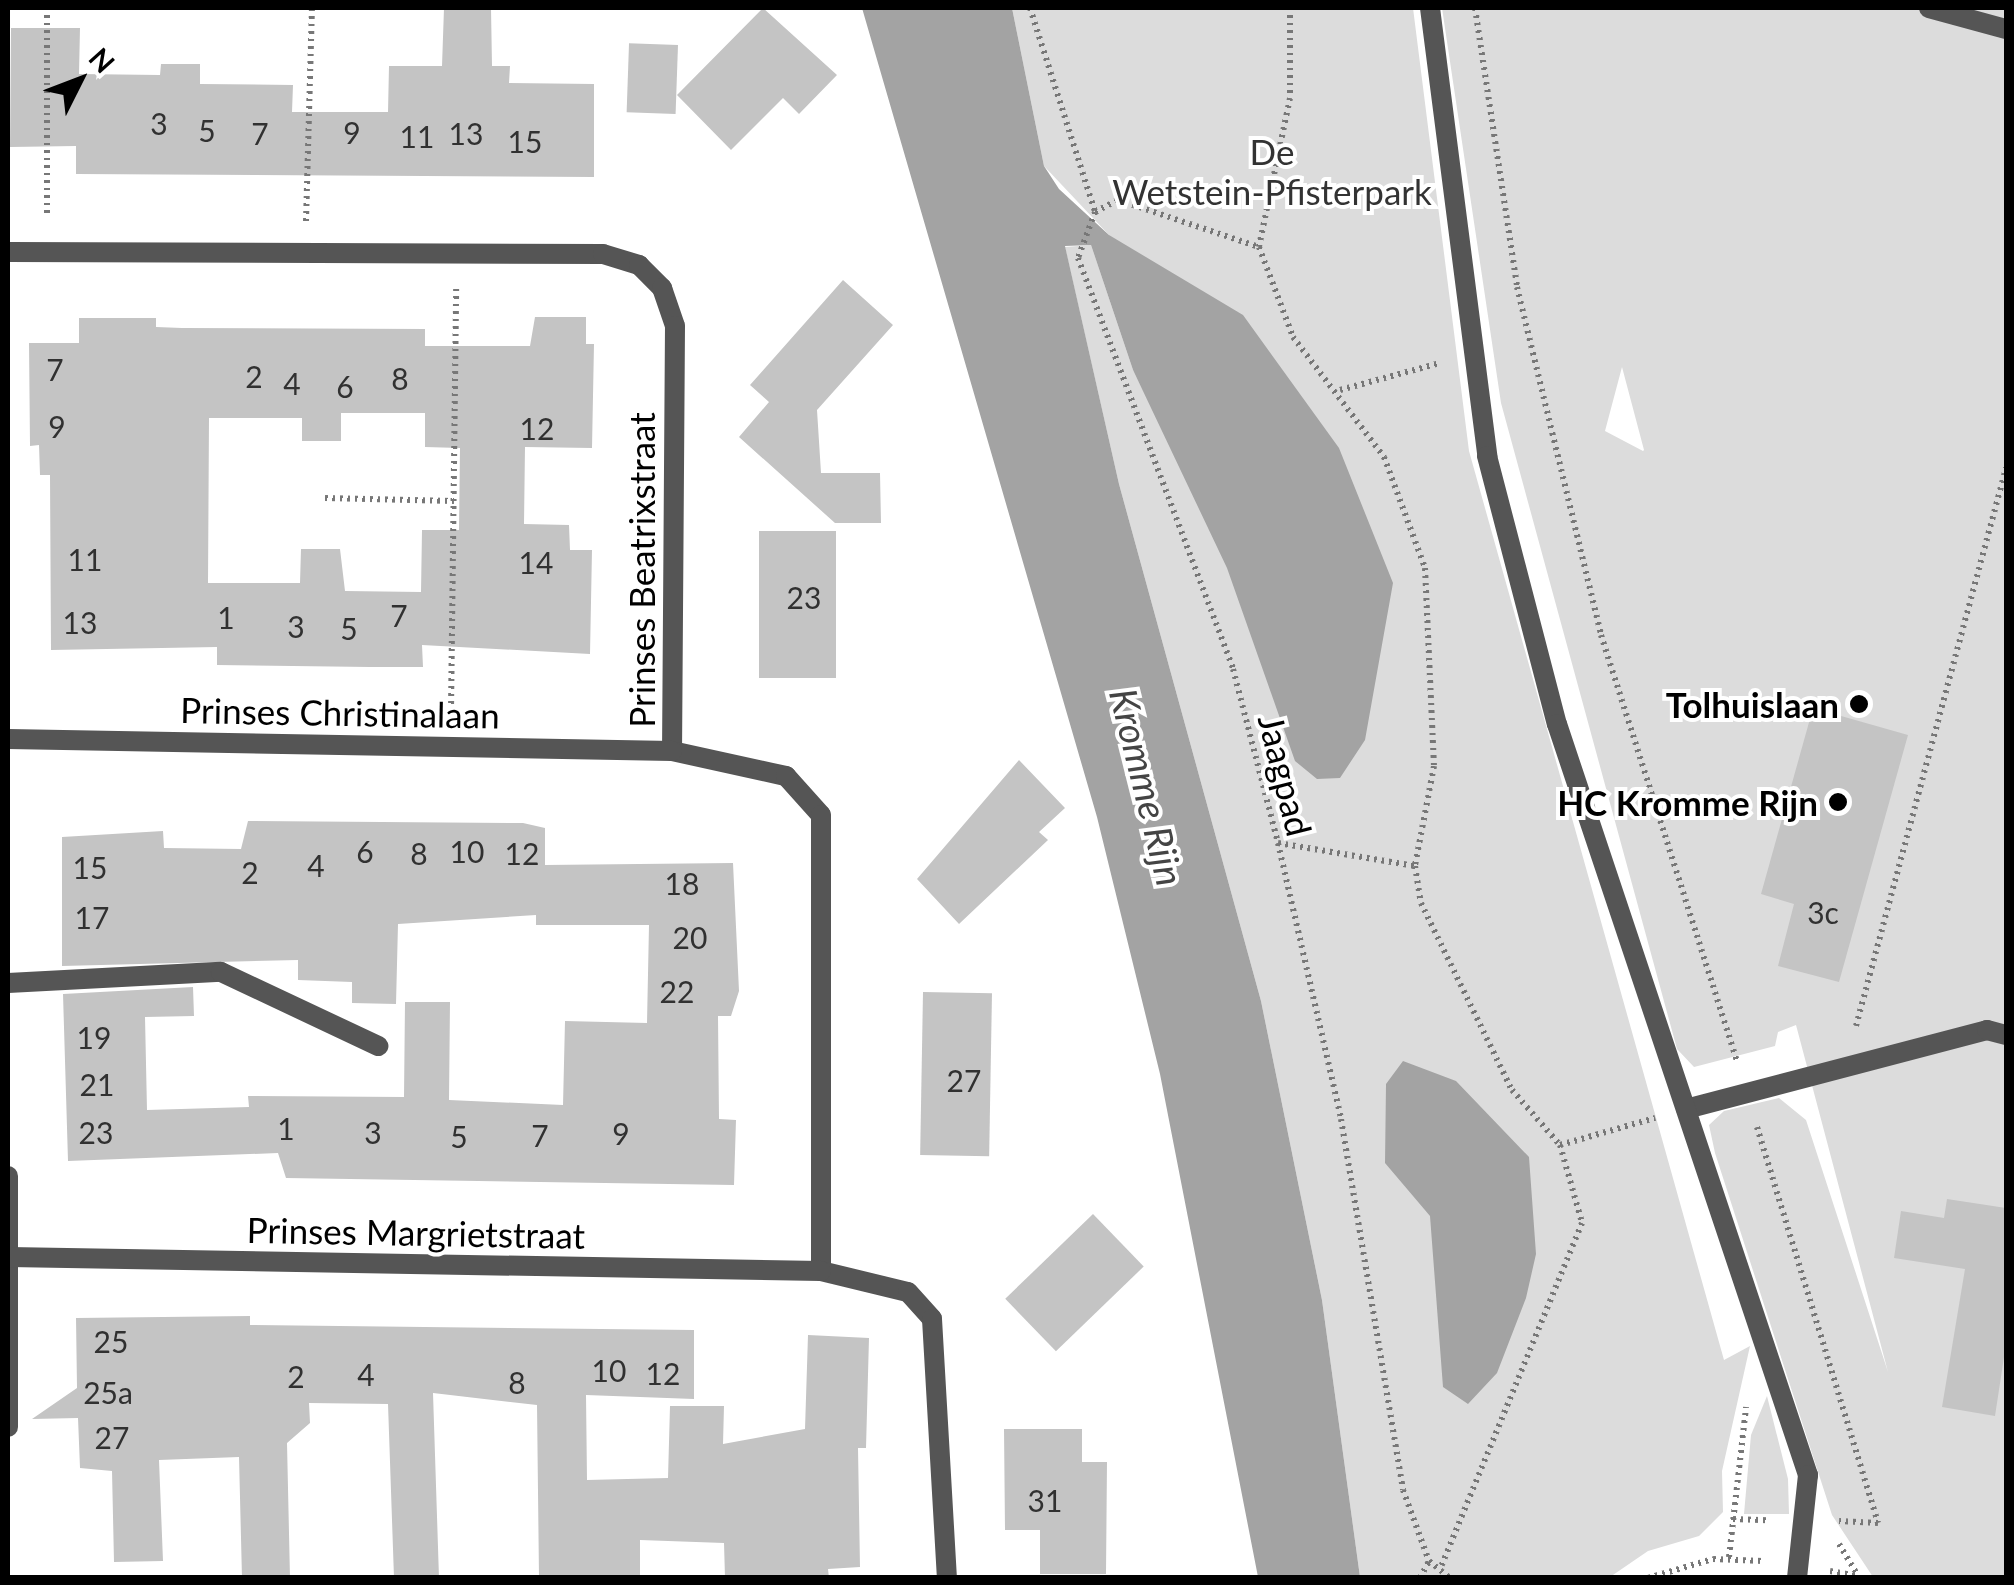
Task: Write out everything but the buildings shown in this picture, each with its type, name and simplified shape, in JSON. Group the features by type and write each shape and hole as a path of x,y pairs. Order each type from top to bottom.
{"street":[{"path":"1430,8 1468,355 1495,490 1557,724 1808,1475 1798,1578"},
{"path":"1929,8 2006,29"},
{"name":"Prinses Beatrixstraat","path":"8,252 603,254 639,264 662,288 675,326 672,751 786,776 821,814 821,1272"},
{"name":"Prinses Christinalaan","path":"8,738 672,751"},
{"path":"8,983 220,972 378,1046"},
{"path":"1686,1109 1987,1030 2006,1035"},
{"path":"8,1176 8,1427"},
{"name":"Prinses Margrietstraat","path":"9,1257 821,1272"},
{"path":"821,1272 908,1292 932,1319 947,1578"}],"path":[{"path":"47,8 47,252"},
{"path":"305,253 312,8"},
{"path":"1030,8 1095,212 1118,200 1260,247"},
{"path":"1290,8 1290,98 1260,247 1293,337 1384,456 1425,568 1434,766 1415,866 1453,978 1512,1090 1560,1146 1582,1223 1442,1565"},
{"path":"1476,8 1517,288 1600,635 1878,1522 1824,1521 1858,1577"},
{"name":"Jaagpad","path":"1095,212 1078,258 1232,669 1278,843 1341,1119 1403,1490 1429,1561"},
{"path":"451,718 456,278"},
{"path":"1868,1061 1853,1018 2006,468"},
{"path":"325,498 454,501"},
{"path":"1278,843 1415,866"},
{"path":"1560,1146 1686,1109"},
{"path":"1648,1578 1728,1557 1746,1406 1765,1349"},
{"path":"1420,1578 1429,1561 1442,1565 1450,1578"}],"green space":[{"name":"De Wetstein-Pfisterpark","path":"1012,8 1413,8 1469,451 1724,1360 1750,1346 1722,1471 1723,1512 1699,1536 1648,1551 1610,1577 1360,1577 1322,1300 1261,1001 1119,484 1065,247 1091,245 1133,370 1191,485 1109,235 1044,166"},
{"name":"Tolhuislaan","path":"1442,8 2006,8 2006,1577 1873,1577 1832,1515 1709,1125 1724,1111 1779,1098 1806,1120 1888,1372 1796,1025 1778,1032 1775,1046 1694,1067 1677,1049 1501,403","holes":["1622,367 1644,450 1605,431"]},
{"path":"1767,1396 1788,1479 1789,1514 1744,1514 1751,1435"}],"water":[{"name":"Kromme Rijn","path":"862,8 1012,8 1044,166 1059,189 1109,235 1243,315 1339,448 1393,583 1365,740 1340,778 1317,779 1295,761 1227,568 1133,370 1091,245 1065,246 1119,484 1261,1001 1322,1300 1360,1577 1258,1577 1160,1074 1097,817"},
{"path":"1403,1061 1456,1081 1529,1157 1536,1254 1526,1298 1497,1373 1468,1404 1443,1387 1430,1216 1385,1163 1386,1084"}],"place":[{"name":"Tolhuislaan","path":"1859,704"},
{"name":"HC Kromme Rijn","path":"1838,802"}]}
